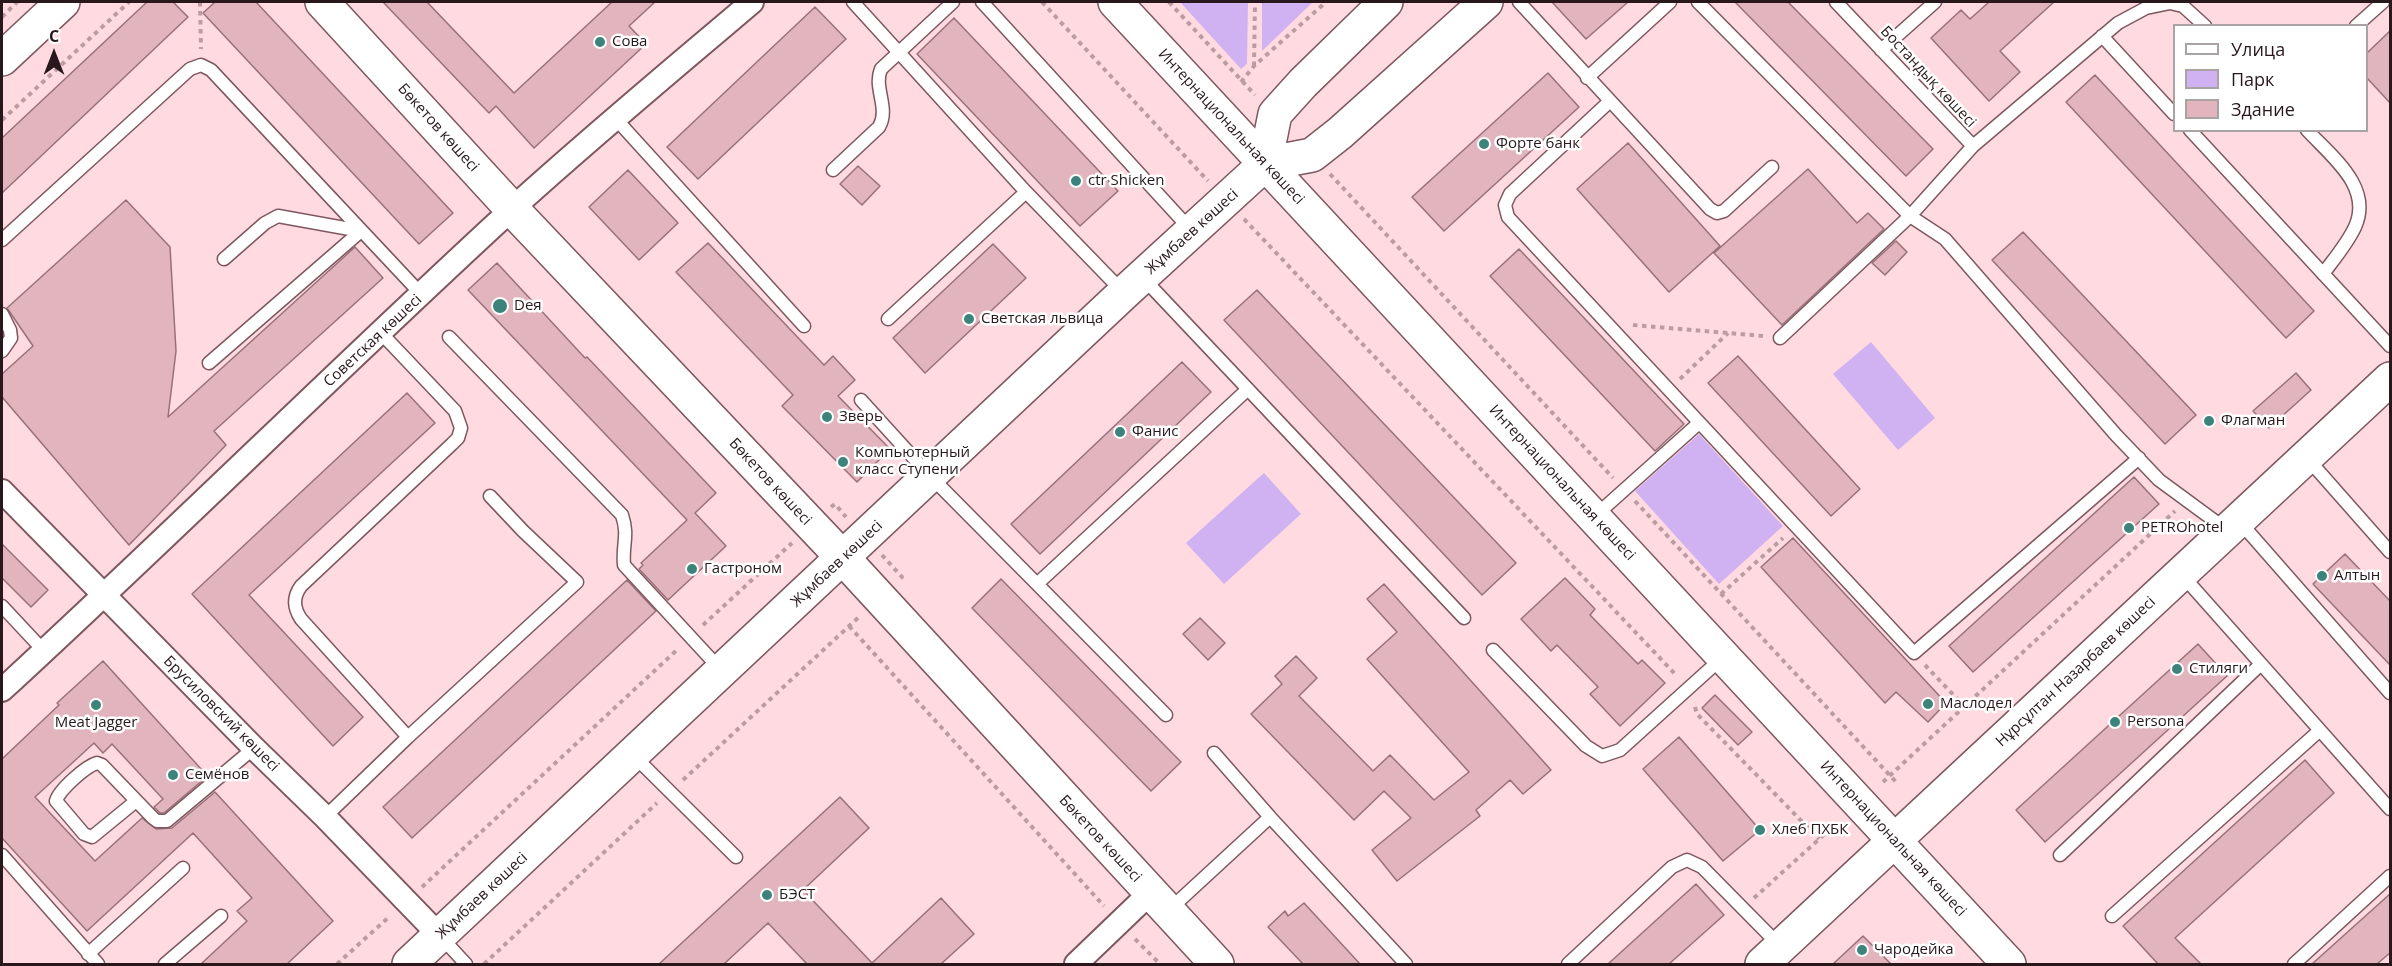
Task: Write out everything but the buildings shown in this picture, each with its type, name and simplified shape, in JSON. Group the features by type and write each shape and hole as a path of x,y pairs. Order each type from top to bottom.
{"main road":[{"path":"2,59 63,2"},
{"name":"Бөкетов көшесі","path":"322,2 512,209 843,558 1216,964"},
{"name":"Интернациональная көшесі","path":"1115,2 2009,964"},
{"path":"1386,2 1303,83 1275,114 1265,164 1312,155 1340,133 1486,2"},
{"name":"Жұмбаев көшесі","path":"409,964 1265,164"},
{"name":"Нұрсұлтан Назарбаев көшесі","path":"1770,959 2391,379"}],"street":[{"name":"Советская көшесі","path":"2,690 512,209 752,2"},
{"name":"Брусиловский көшесі","path":"2,491 440,936"},
{"path":"1076,964 1159,902"}],"lane":[{"path":"853,2 1026,192 1248,389 1464,618"},
{"path":"832,170 879,127 883,120 880,72 953,2"},
{"path":"982,2 1192,231"},
{"path":"1519,2 1609,102 1704,203 1717,213 1731,206 1773,167"},
{"path":"1587,78 1670,2"},
{"path":"1698,2 1910,216 1945,239 2116,435 2159,480 2186,500 2233,526 2391,693"},
{"name":"Бостандық көшесі","path":"1836,2 1973,146"},
{"path":"1881,50 1935,2"},
{"path":"2358,24 2383,2"},
{"path":"1780,338 1910,216 1973,146 2102,36 2135,12 2158,4 2170,3 2183,6 2203,24"},
{"path":"2102,36 2173,112"},
{"path":"2,240 190,69 201,65 211,70 422,295"},
{"path":"1609,102 1510,194 1505,205 1508,217 1914,653 2139,458"},
{"path":"615,118 804,326"},
{"path":"2192,132 2391,346"},
{"path":"2309,132 2350,177 2360,199 2356,225 2323,274"},
{"path":"888,319 1026,192"},
{"path":"224,259 265,223 278,216 361,231"},
{"path":"209,363 361,231"},
{"path":"2,315 10,330 11,338 2,351"},
{"path":"381,333 455,411 461,428 458,438 301,586 296,593 294,604 301,619 408,737"},
{"path":"449,337 622,515 626,528 624,564 722,671"},
{"path":"1037,584 1248,389"},
{"path":"861,400 930,476 1166,716"},
{"path":"1594,517 1699,423"},
{"path":"2306,457 2391,552"},
{"path":"325,817 408,737 577,582 490,496"},
{"path":"2181,574 2391,810"},
{"path":"2,606 44,651"},
{"path":"1493,650 1586,746 1602,756 1620,750 1723,657"},
{"path":"2060,855 2261,664"},
{"path":"2112,916 2319,731"},
{"path":"136,801 92,837 84,834 56,801 59,793 87,767 97,763 102,765 157,821 167,821 254,748"},
{"path":"1214,753 1270,817 1407,964"},
{"path":"633,755 736,857"},
{"path":"1159,902 1270,817"},
{"path":"2,855 98,964"},
{"path":"1568,964 1679,862 1688,860 1702,867 1743,908 1770,959"},
{"path":"88,954 183,868"},
{"path":"2294,964 2391,876"},
{"path":"165,964 221,916"},
{"path":"440,936 466,964"}],"path":[{"path":"2,17 17,2"},
{"path":"2,120 129,2"},
{"path":"200,2 201,65"},
{"path":"1042,2 1227,201 1689,688 1697,714 1819,839"},
{"path":"1169,2 1241,82 1275,114"},
{"path":"1254,66 1255,2"},
{"path":"1241,82 1254,66 1326,2"},
{"path":"1312,155 1896,782"},
{"path":"1605,322 1780,338"},
{"path":"1668,390 1728,333"},
{"path":"1883,782 2186,500"},
{"path":"337,964 811,525"},
{"path":"1721,594 1796,526"},
{"path":"849,626 1110,912"},
{"path":"1914,653 1964,706"},
{"path":"1743,908 1838,822"}],"green space":[{"path":"1180,2 1248,2 1247,64 1241,69"},
{"path":"1262,2 1313,2 1262,51"},
{"path":"1871,342 1935,418 1898,450 1833,374"},
{"path":"1699,434 1783,526 1719,584 1635,491"},
{"path":"1264,473 1301,514 1224,584 1186,543"}],"place":[{"name":"Сова","path":"600,42"},
{"name":"Форте банк","path":"1484,144"},
{"name":"ctr Shicken","path":"1076,181"},
{"name":"Deя","path":"500,306"},
{"name":"Светская львица","path":"969,319"},
{"name":"Зверь","path":"827,417"},
{"name":"Флагман","path":"2209,421"},
{"name":"Фанис","path":"1120,432"},
{"name":"Компьютерный класс Ступени","path":"843,462"},
{"name":"PETROhotel","path":"2129,528"},
{"name":"Гастроном","path":"692,569"},
{"name":"Алтын","path":"2322,576"},
{"name":"Стиляги","path":"2177,669"},
{"name":"Маслодел","path":"1928,704"},
{"name":"Meat Jagger","path":"96,705"},
{"name":"Persona","path":"2115,722"},
{"name":"Семёнов","path":"173,775"},
{"name":"Хлеб ПХБК","path":"1760,830"},
{"name":"БЭСТ","path":"767,895"},
{"name":"Чародейка","path":"1862,950"}]}
